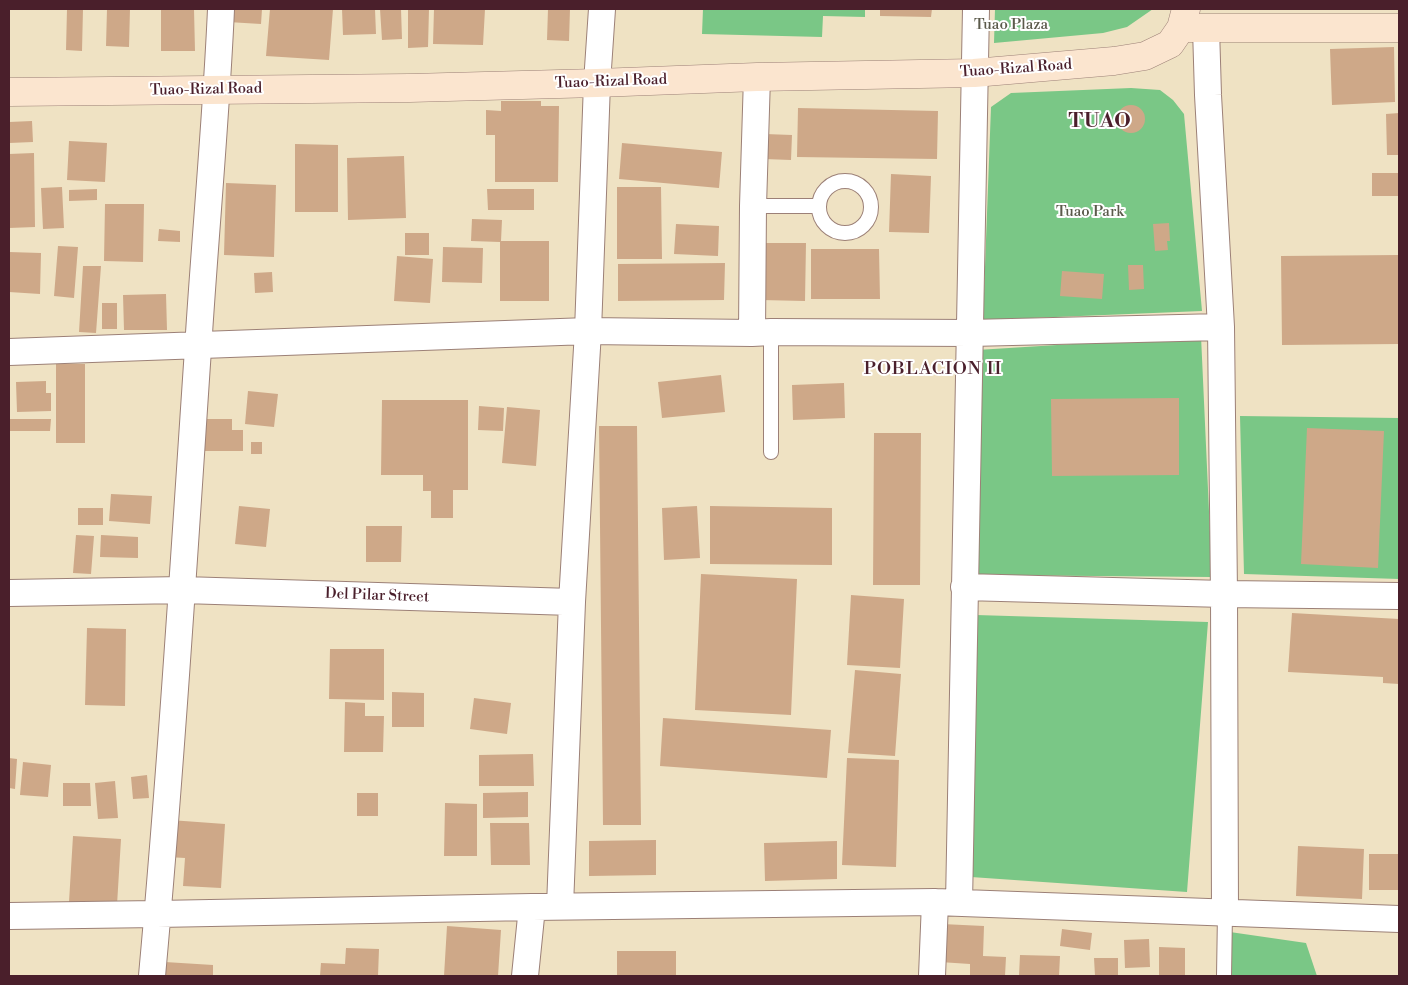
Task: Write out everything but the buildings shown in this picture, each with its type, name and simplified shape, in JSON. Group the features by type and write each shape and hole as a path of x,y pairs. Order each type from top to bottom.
{"main road":[{"name":"Tuao-Rizal Road","path":"9,92 410,88 758,77 974,73 1114,61 1145,56 1170,44 1191,22"},
{"path":"1191,22 1399,28"}],"street":[{"path":"152,976 183,590 222,9"},
{"path":"560,906 572,602 588,331 597,83 602,9"},
{"path":"932,976 947,903 964,587 976,9"},
{"path":"1191,22 1208,95 1221,327 1225,914"},
{"path":"758,77 752,206 762,332"},
{"path":"9,352 588,331 970,333 1221,327"},
{"path":"964,587 1224,594 1399,596"},
{"name":"Del Pilar Street","path":"9,593 183,590 572,602"},
{"path":"9,916 532,906 947,903 1399,919"},
{"path":"525,976 532,906"}],"lane":[{"path":"752,206 819,206"},
{"path":"762,332 771,452"},
{"path":"1224,976 1225,914"}],"green space":[{"path":"703,9 865,9 865,17 823,16 822,37 702,34"},
{"name":"Tuao Plaza","path":"995,9 1153,9 1127,27 1103,33 994,43"},
{"name":"Tuao Park","path":"1131,88 1160,90 1173,100 1184,114 1202,311 983,320 991,107 1011,93"},
{"path":"1201,336 1212,577 978,575 977,350"},
{"path":"1240,416 1399,418 1399,579 1244,574"},
{"path":"976,615 1208,622 1187,892 971,877"},
{"path":"1223,931 1306,943 1317,976 1223,976"}],"district":[{"name":"TUAO","path":"1100,122"},
{"name":"POBLACION II","path":"933,370"}]}
